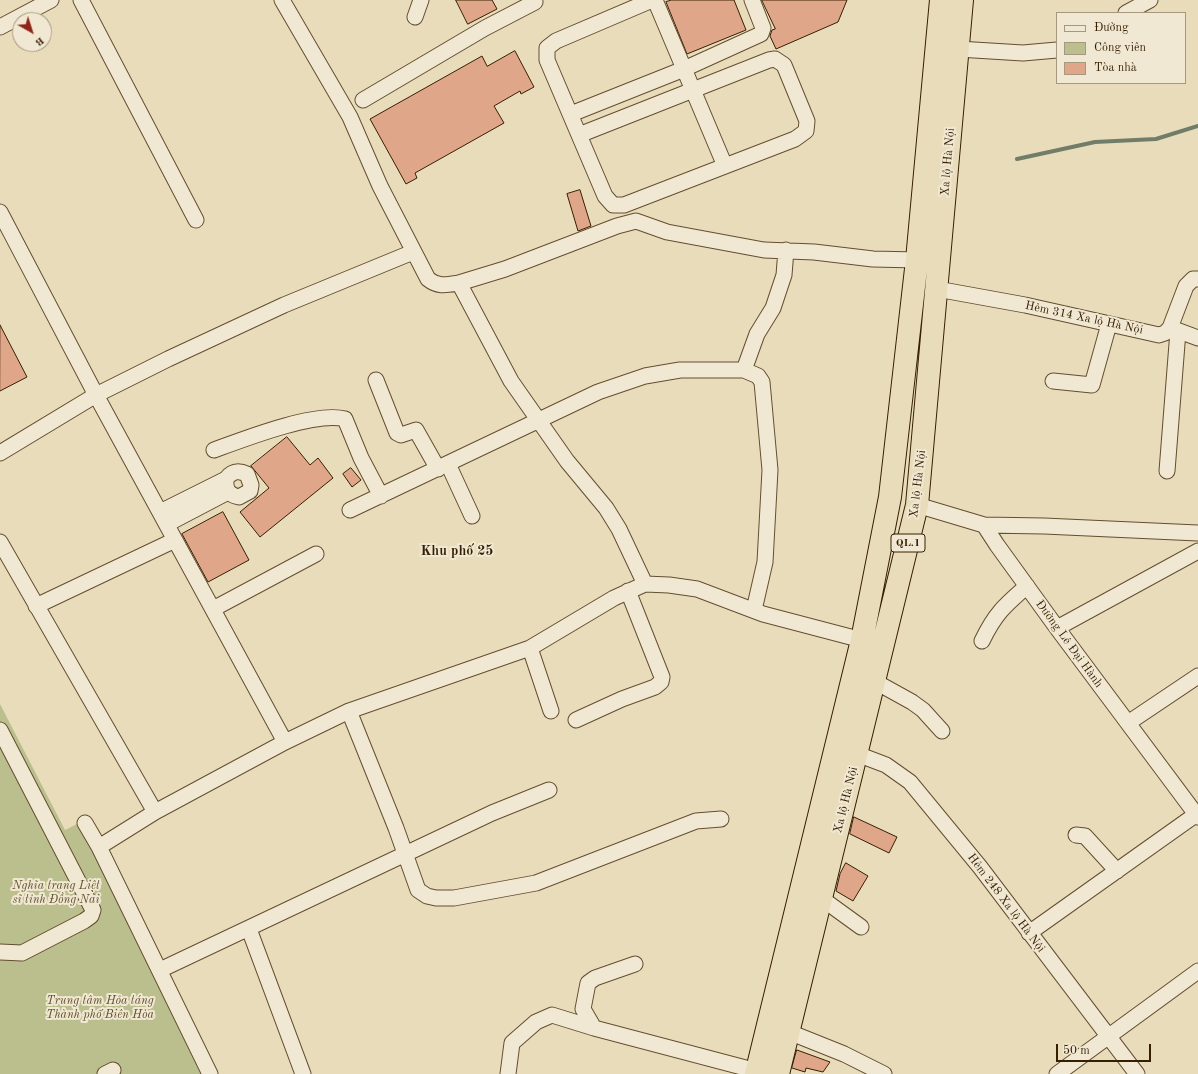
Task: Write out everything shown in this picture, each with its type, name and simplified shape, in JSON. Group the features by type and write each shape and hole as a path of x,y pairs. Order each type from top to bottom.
{"highway":[{"name":"Xa lộ Hà Nội","path":"778,1029 862,640 890,497 917,260 941,0"},
{"name":"Xa lộ Hà Nội","path":"765,1073 821,898 917,505 962,0"}],"street":[{"path":"0,27 51,0"},
{"path":"81,0 196,220"},
{"path":"282,0 350,117 380,186 413,252 428,279 434,283 441,285 459,283 505,269 617,226 636,221 667,232 764,250 786,250 873,259 917,260"},
{"path":"415,17 421,0"},
{"path":"579,135 769,60 775,60 784,65 807,121 806,131 795,139 624,205 613,205 605,196 547,60 547,48 556,41 652,0"},
{"path":"655,0 725,166"},
{"path":"570,114 684,69 761,34 763,28 752,0"},
{"path":"1128,12 1150,0"},
{"path":"363,100 534,1"},
{"path":"958,49 1023,53 1056,50"},
{"path":"0,212 96,395 285,742"},
{"path":"744,370 757,334 773,308 784,275 786,250"},
{"path":"0,453 96,395 284,305 413,252"},
{"path":"1168,471 1174,329 1186,286 1193,279 1198,279"},
{"path":"459,283 511,381 567,461 606,508 619,529 645,584"},
{"name":"Hẻm 314 Xa lộ Hà Nội","path":"937,290 1024,305 1159,335 1174,329"},
{"path":"1054,381 1092,385 1109,324"},
{"path":"1174,329 1198,338"},
{"path":"350,510 539,422 598,392 645,376 680,370 744,370 758,376 762,382 770,470 765,562 754,610"},
{"path":"376,380 397,433 400,436 416,430 443,467 472,516"},
{"path":"214,450 302,421 325,417 345,419 361,458 381,496"},
{"path":"163,518 227,486"},
{"path":"917,505 984,525 1044,526 1198,533"},
{"name":"Đường Lê Đại Hành","path":"984,525 1057,628 1197,815"},
{"path":"36,606 175,540"},
{"path":"0,542 155,812"},
{"path":"1057,628 1198,551"},
{"path":"213,609 316,554"},
{"path":"99,847 155,812 285,742 350,711 530,648 578,618 628,591 645,584 669,584 697,589 763,614 862,640"},
{"path":"982,641 992,620 1000,610 1027,586"},
{"path":"576,720 622,699 655,687 661,682 662,677 628,591"},
{"path":"530,648 551,711"},
{"path":"1128,723 1198,676"},
{"path":"874,681 912,702 923,710 942,731"},
{"path":"350,711 418,890 427,896 436,898 454,898 536,884 696,821 721,819"},
{"path":"0,730 93,910 91,916 84,921 22,952 0,952"},
{"name":"Hẻm 248 Xa lộ Hà Nội","path":"857,754 886,764 910,782 980,867 1137,1074"},
{"path":"160,970 249,929 405,853 492,813 549,790"},
{"path":"1029,933 1197,815"},
{"path":"85,823 99,847 210,1074"},
{"path":"1076,835 1085,836 1117,871"},
{"path":"821,898 861,927"},
{"path":"249,929 303,1074"},
{"path":"594,1028 583,1009 588,983 595,978 635,964"},
{"path":"1056,1074 1198,971"},
{"path":"508,1074 512,1043 523,1032 545,1017 552,1015 594,1028 765,1073"},
{"path":"778,1029 844,1054 884,1074"}],"green space":[{"path":"0,704 65,830 83,821 205,1074 0,1074"}],"building":[{"path":"456,0 492,0 497,9 468,24"},
{"path":"672,0 734,0 746,30 687,54 666,2"},
{"path":"762,0 847,0 838,22 776,49 770,36 772,30 775,29"},
{"path":"515,51 534,87 521,94 520,91 494,106 504,123 415,173 417,178 406,184 370,119 482,56 487,66"},
{"path":"580,190 591,226 578,231 567,194"},
{"path":"0,325 27,377 0,391"},
{"path":"287,437 310,465 318,458 333,478 260,537 240,512 269,488 251,466"},
{"path":"351,468 361,480 352,487 343,474"},
{"path":"223,512 249,560 208,582 182,534"},
{"path":"854,817 897,837 889,853 850,834"},
{"path":"846,863 868,876 853,901 836,891 840,874"},
{"path":"797,1050 830,1062 823,1072 806,1068 805,1072 792,1068"}],"waterway":[{"path":"1017,159 1095,142 1156,139 1198,126"}],"district":[{"name":"Khu phố 25","path":"457,551"}],"park label":[{"name":"Nghĩa trang Liệt sĩ tỉnh Đồng Nai","path":"56,893"},
{"name":"Trung tâm Hỏa táng Thành phố Biên Hòa","path":"100,1008"}]}
